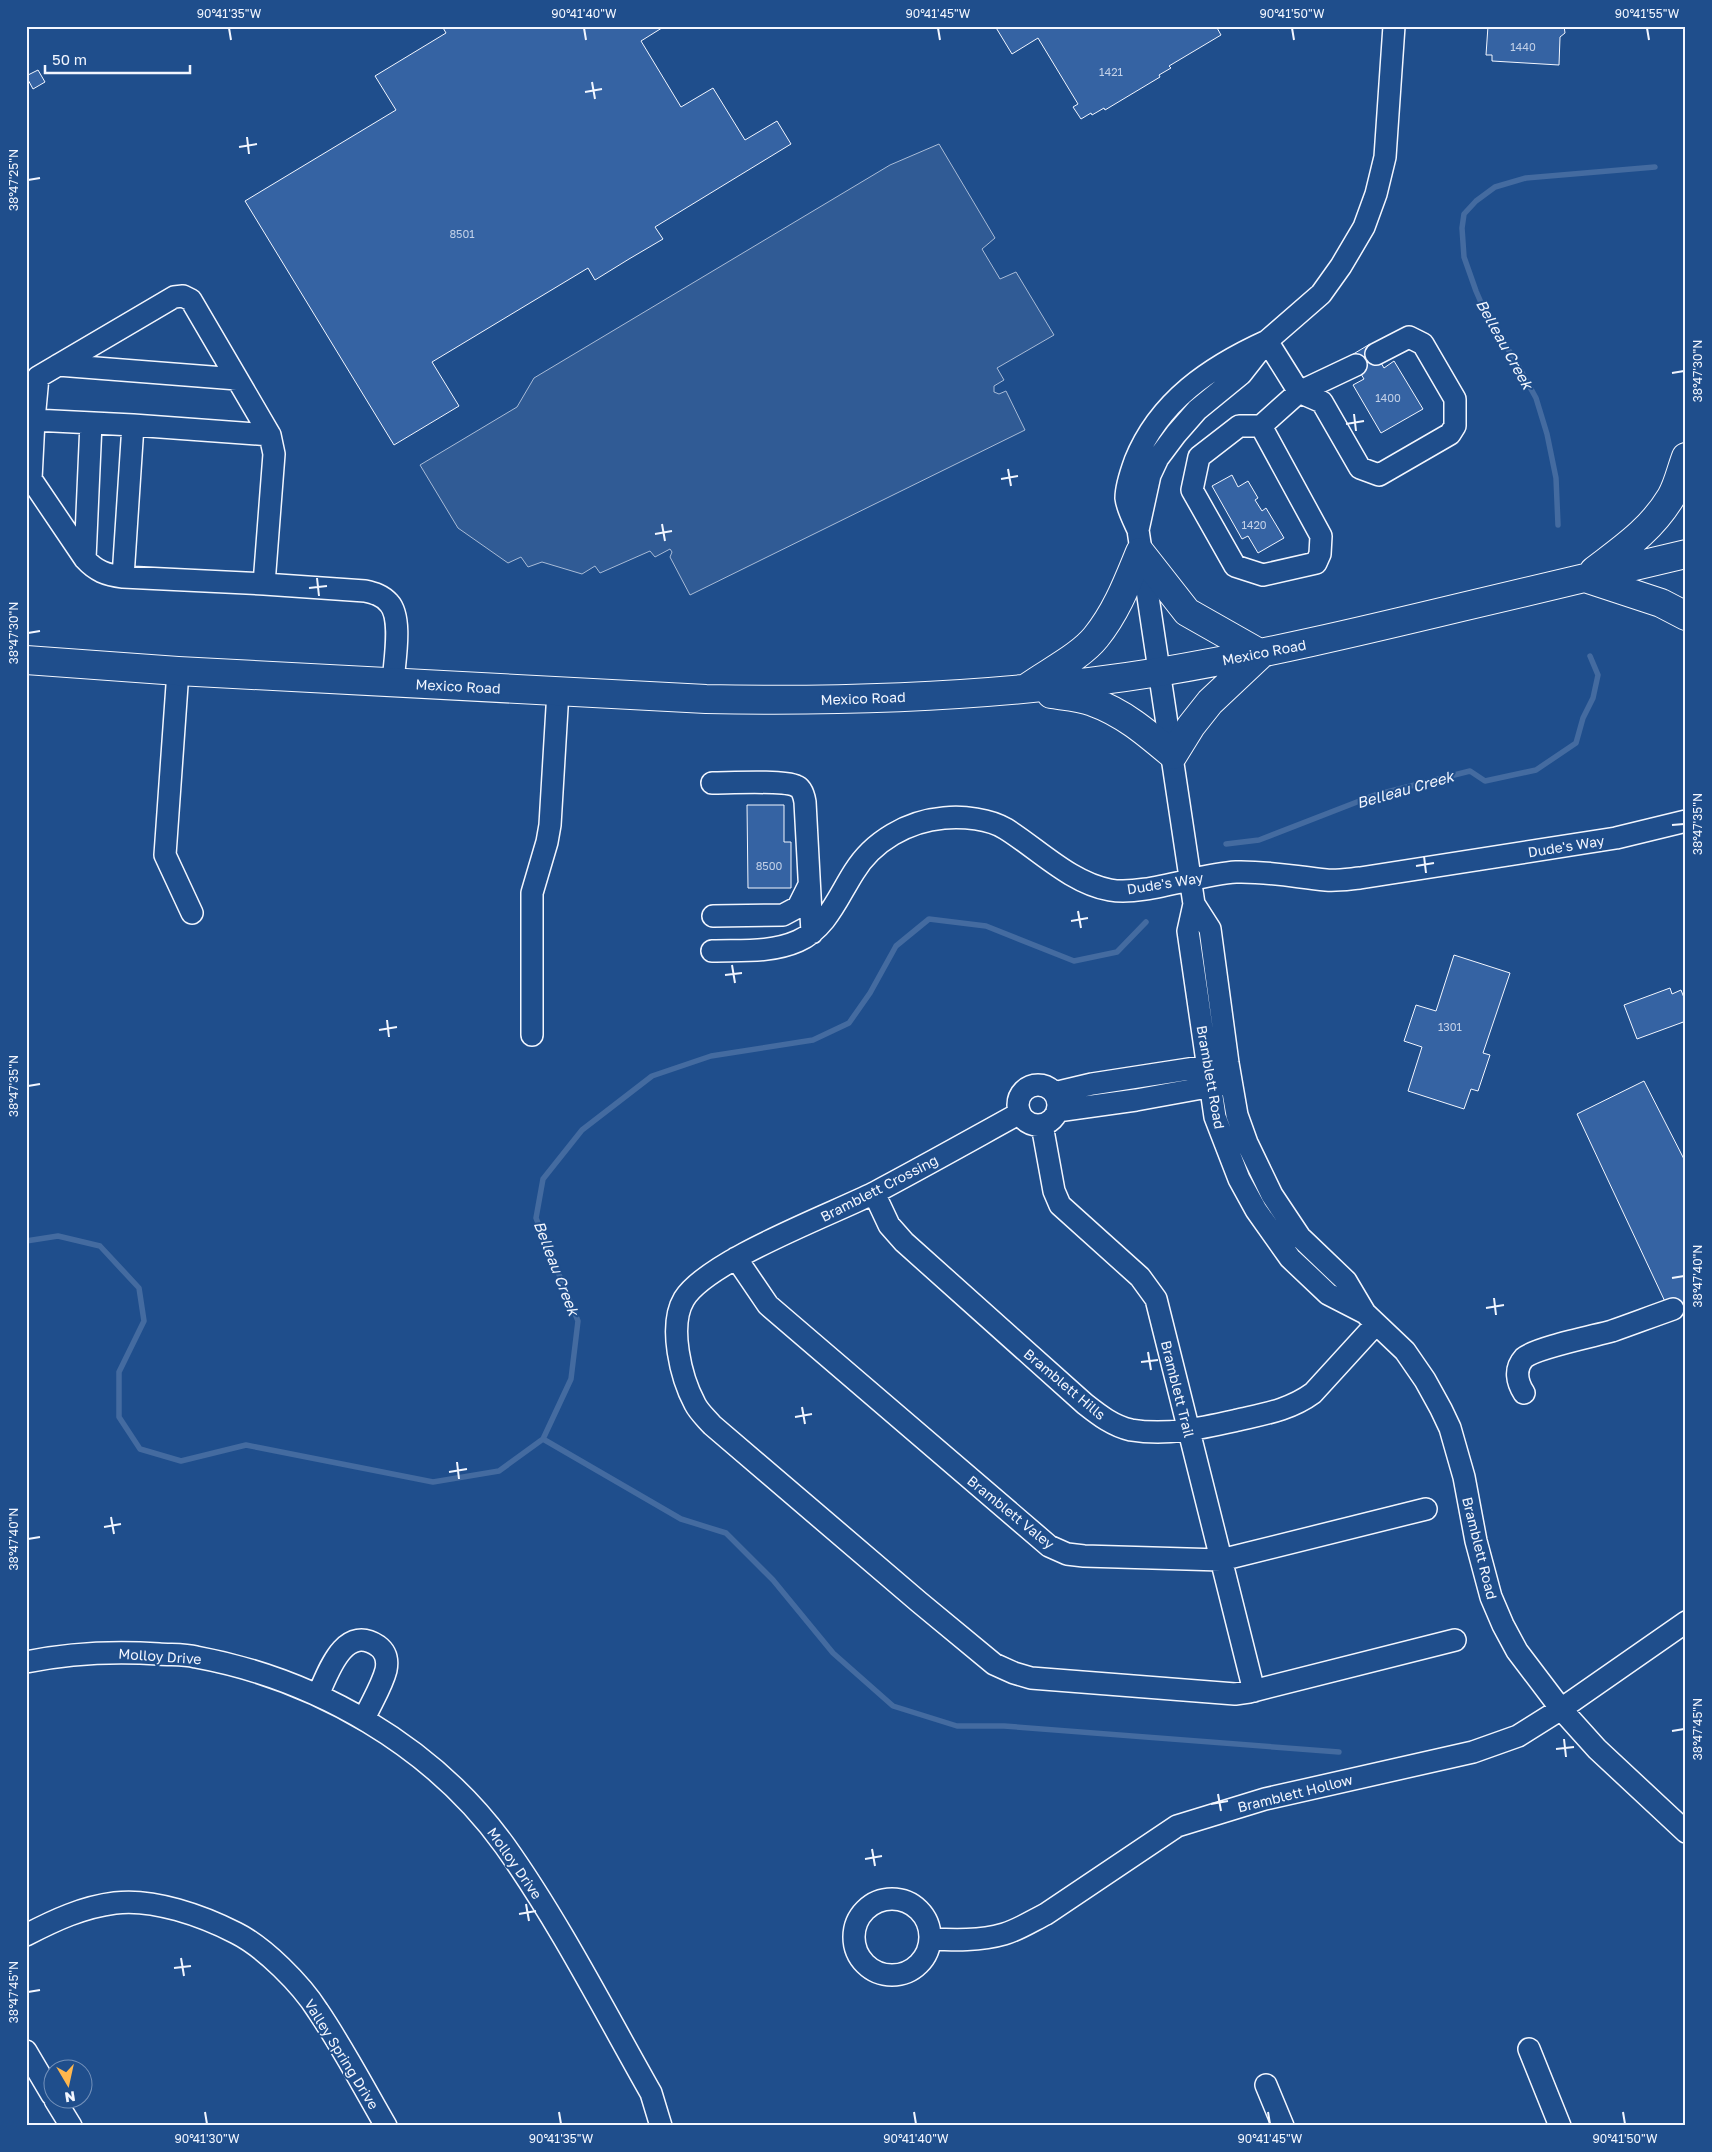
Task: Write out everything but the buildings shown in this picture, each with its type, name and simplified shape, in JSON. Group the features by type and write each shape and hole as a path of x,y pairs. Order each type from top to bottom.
{"main road":[{"path":"1585,578 1643,534 1671,496 1686,457"},
{"path":"1025,689 1092,702 1127,718 1173,755 1191,726 1210,702 1261,654 1188,612 1139,541"},
{"path":"1025,689 1082,650 1096,638 1118,605 1139,541"},
{"name":"Mexico Road","path":"26,660 178,671 671,698 870,699 1025,689 1159,672 1261,654 1686,554"},
{"path":"1585,578 1661,603 1686,616"}],"street":[{"name":"Bramblett Road","path":"1394,26 1385,157 1376,194 1364,227 1341,266 1321,294 1267,341 1231,358 1184,390 1149,431 1130,473 1126,499 1139,541 1173,755 1194,904 1188,931 1208,1076 1215,1117 1238,1179 1274,1238 1290,1258 1328,1294 1370,1319 1405,1351 1425,1380 1444,1415 1450,1428 1464,1477 1476,1541 1491,1597 1517,1651 1561,1710 1597,1749 1686,1832"},
{"path":"264,584 274,454 270,435 191,300 183,296 174,297 38,376 30,479 84,559 94,569 109,576 365,591 379,595 390,604 396,616 393,683"},
{"path":"1267,341 1299,392 1322,402 1360,468 1379,475 1450,434 1455,426 1455,399 1423,344 1409,337 1376,354"},
{"path":"58,365 237,379"},
{"path":"1261,426 1321,536 1320,554 1316,563 1263,576 1235,566 1192,490 1199,457 1239,426 1261,426 1299,392 1356,365"},
{"path":"34,420 133,424 270,435"},
{"path":"84,559 91,423"},
{"path":"122,577 133,424"},
{"path":"178,671 165,855 192,913"},
{"path":"532,1035 532,893 550,825 558,691"},
{"path":"712,783 796,786 802,792 806,802 812,932"},
{"name":"Dude's Way","path":"712,951 774,949 799,941 817,929 828,915 855,870 869,852 892,834 918,823 945,818 988,822 1005,828 1052,862 1096,886 1111,890 1149,888 1235,872 1268,872 1327,880 1360,878 1616,838 1686,821"},
{"path":"712,916 783,915 798,907 809,884"},
{"name":"Bramblett Road","path":"1194,904 1210,929 1229,1073 1237,1115 1247,1143 1272,1196 1300,1237 1346,1281 1370,1319"},
{"path":"1051,1110 1048,1088 1041,1085 1026,1089 1018,1102 1020,1113 1027,1122 1051,1110 1092,1084 1229,1073"},
{"name":"Bramblett Trail","path":"1051,1110 1054,1191 1060,1205 1140,1277 1156,1299 1254,1691"},
{"name":"Bramblett Crossing","path":"1020,1113 874,1193 736,1258 692,1289 684,1299 677,1316 679,1355 685,1380 696,1406 712,1425 919,1602 994,1664 1014,1673 1031,1678 1235,1694 1254,1691 1455,1640"},
{"name":"Bramblett Hills","path":"874,1193 888,1225 904,1242 1092,1409 1106,1420 1129,1429 1158,1433 1188,1431 1285,1409 1301,1402 1313,1393 1370,1319"},
{"name":"Bramblett Valey","path":"736,1258 768,1305 1049,1546 1067,1554 1221,1560 1426,1510"},
{"path":"1524,1393 1519,1385 1517,1376 1520,1365 1526,1357 1540,1350 1611,1331 1678,1307"},
{"name":"Bramblett Hollow","path":"930,1939 965,1940 1003,1934 1025,1926 1046,1914 1177,1826 1265,1799 1473,1752 1518,1736 1561,1710 1686,1622"},
{"path":"318,1695 338,1652 348,1644 361,1640 373,1643 383,1650 386,1659 386,1671 364,1718"},
{"name":"Molloy Drive","path":"26,1662 54,1656 109,1652 194,1656 259,1672 318,1695 364,1718 391,1735 461,1793 504,1845 542,1902 651,2093 661,2126"},
{"name":"Valley Spring Drive","path":"26,1935 59,1918 88,1908 117,1903 145,1903 170,1908 237,1933 275,1962 318,2010 386,2126"},
{"path":"1529,2049 1560,2126"},
{"path":"26,2051 42,2078"},
{"path":"1266,2085 1283,2126"},
{"path":"61,2110 71,2126"}],"shaded area":[{"path":"939,144 995,238 982,249 1000,279 1016,272 1054,335 997,368 1004,380 994,386 994,392 999,394 1006,391 1025,430 690,595 670,557 672,552 670,549 655,557 650,551 600,573 595,566 582,574 542,562 528,567 521,557 508,563 458,528 420,465 517,407 534,378 890,165"}],"waterway":[{"name":"Belleau Creek","path":"1558,525 1556,478 1547,434 1536,398 1514,358 1489,321 1476,291 1464,257 1462,228 1464,214 1476,201 1495,187 1526,178 1655,167"},
{"name":"Belleau Creek","path":"1226,844 1259,840 1375,795 1470,771 1485,781 1536,770 1576,743 1583,718 1593,698 1598,675 1590,656"},
{"name":"Belleau Creek","path":"26,1241 58,1236 100,1246 139,1288 144,1321 119,1372 119,1417 140,1449 181,1461 246,1445 433,1482 499,1471 543,1439 571,1379 578,1321 536,1218 543,1179 582,1130 652,1076 711,1056 813,1040 849,1023 870,993 896,946 929,919 986,926 1074,961 1117,952 1146,922"},
{"path":"543,1439 681,1519 726,1533 773,1580 833,1653 893,1706 957,1726 1004,1726 1339,1752"}]}
